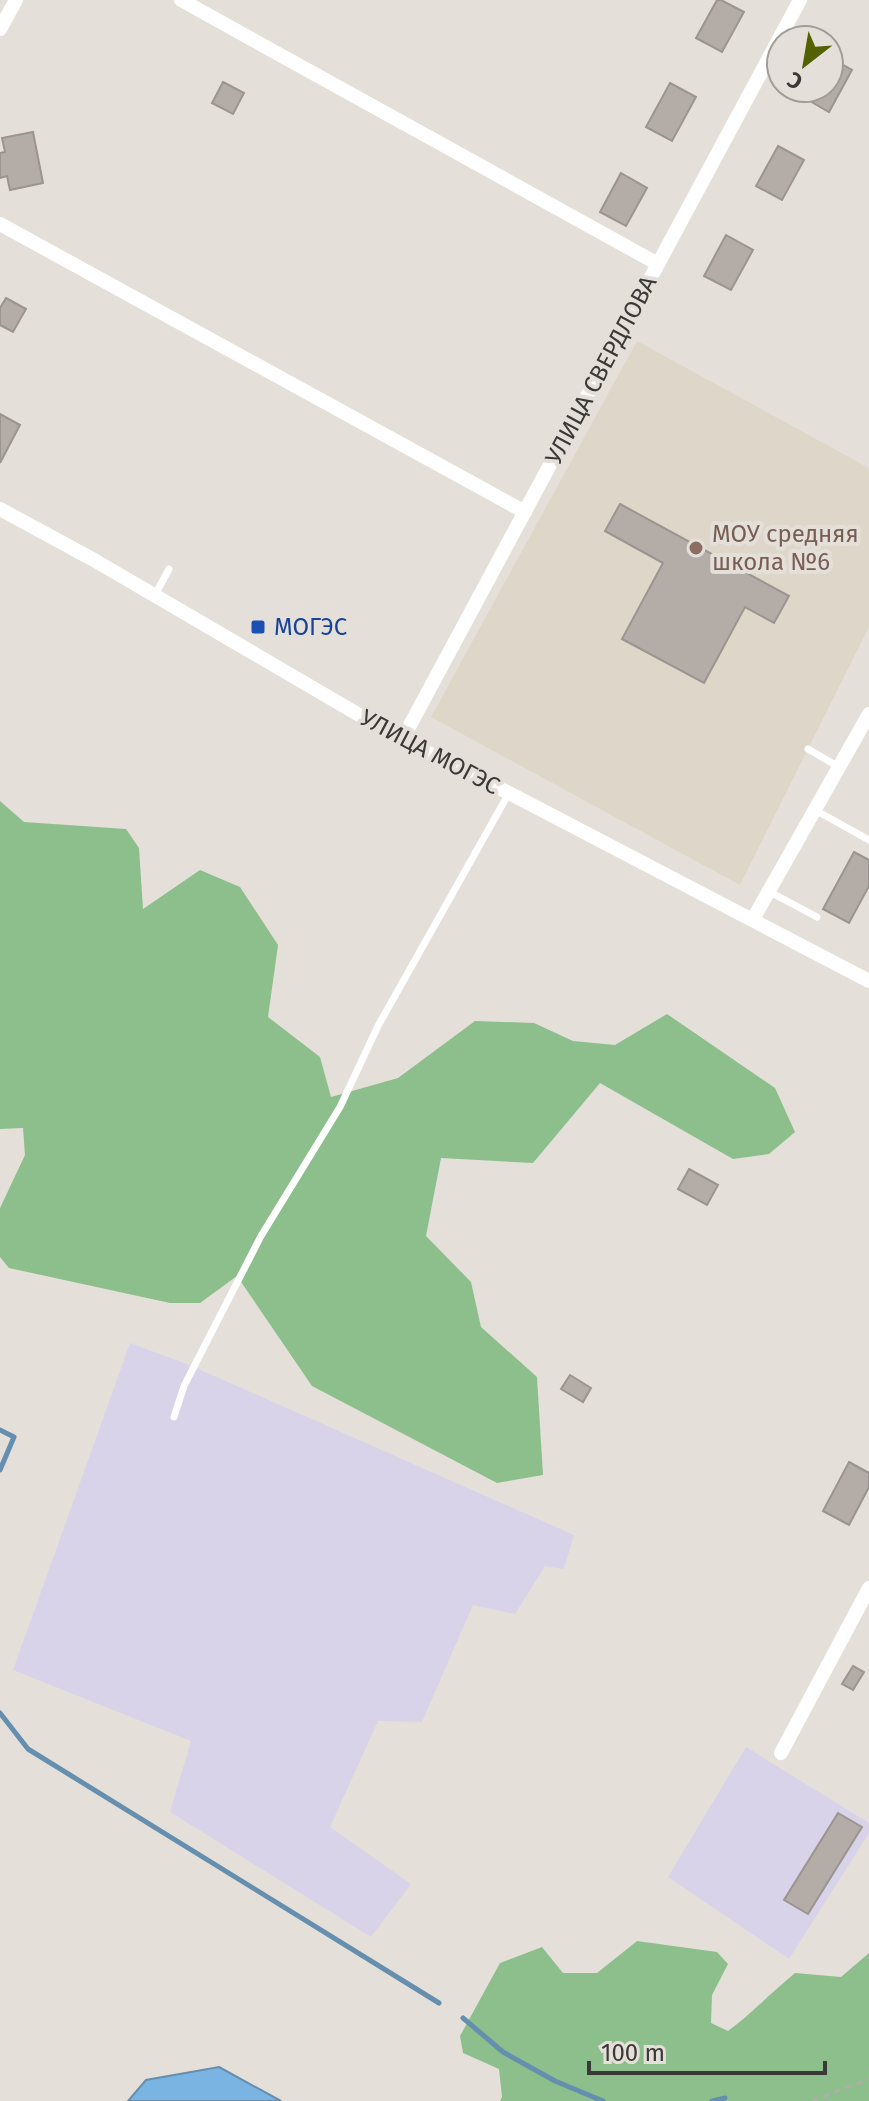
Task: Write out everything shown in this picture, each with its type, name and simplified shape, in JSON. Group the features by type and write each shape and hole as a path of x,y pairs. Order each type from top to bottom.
{"street":[{"path":"0,29 16,0"},
{"path":"181,0 658,264"},
{"name":"УЛИЦА СВЕРДЛОВА","path":"402,740 800,0"},
{"path":"0,224 525,512"},
{"name":"УЛИЦА МОГЭС","path":"0,509 402,740 869,981"},
{"path":"753,919 867,720"},
{"path":"781,1753 869,1588"}],"lane":[{"path":"155,596 169,569"},
{"path":"808,749 839,767"},
{"path":"174,1417 184,1386 261,1236 340,1107 378,1026 509,793"},
{"path":"815,810 869,840"},
{"path":"768,891 817,917"}],"path":[{"path":"812,2101 869,2079"}],"shaded area":[{"name":"МОУ средняя школа №6","path":"637,341 869,468 869,627 740,885 431,717"},
{"path":"130,1343 187,1364 574,1535 564,1569 545,1566 515,1614 473,1605 422,1722 378,1721 330,1827 411,1884 371,1937 170,1812 191,1741 13,1670"},
{"path":"746,1747 869,1823 869,1833 789,1959 668,1877"}],"green space":[{"path":"0,801 24,822 126,829 139,848 143,909 200,870 240,887 278,945 268,1017 320,1057 331,1097 398,1078 475,1021 534,1023 573,1041 615,1045 667,1014 775,1088 795,1132 769,1154 733,1159 600,1083 533,1163 441,1158 426,1236 471,1282 481,1327 537,1377 543,1475 497,1483 312,1386 237,1276 200,1303 170,1303 9,1268 0,1257 0,1208 25,1155 23,1128 0,1129"},
{"path":"637,1941 717,1952 728,1964 712,1995 711,2023 728,2031 795,1973 841,1977 869,1953 869,2101 500,2101 499,2069 463,2053 460,2036 500,1963 542,1947 563,1973 597,1973"}],"water":[{"path":"219,2067 281,2101 128,2101 146,2080"}],"building":[{"path":"717,0 744,12 722,52 696,38"},
{"path":"845,66 852,70 845,83"},
{"path":"223,82 244,93 233,114 212,103"},
{"path":"670,83 696,97 672,141 646,127"},
{"path":"815,104 833,104 829,112"},
{"path":"33,132 43,183 10,190 7,176 0,178 0,153 5,152 2,138"},
{"path":"778,146 804,160 782,200 756,186"},
{"path":"621,173 647,188 626,226 600,212"},
{"path":"726,235 753,250 731,290 704,276"},
{"path":"6,298 26,309 13,332 0,325 0,308"},
{"path":"0,414 20,425 0,463"},
{"path":"620,504 789,596 774,623 745,607 704,683 622,639 663,563 605,531"},
{"path":"854,852 869,860 869,886 849,923 823,909"},
{"path":"689,1169 718,1185 707,1205 678,1189"},
{"path":"570,1375 591,1388 583,1402 561,1389"},
{"path":"849,1462 869,1473 869,1487 849,1525 823,1511"},
{"path":"853,1666 864,1672 853,1690 842,1684"},
{"path":"838,1813 862,1827 808,1914 784,1900"}],"waterway":[{"path":"0,1430 14,1437 0,1470"},
{"path":"0,1713 28,1749 439,2003"},
{"path":"463,2018 503,2052 555,2081 603,2101"},
{"path":"712,2101 725,2098"}],"place":[{"name":"МОУ средняя школа №6","path":"696,548"},
{"name":"МОГЭС","path":"258,627"}]}
